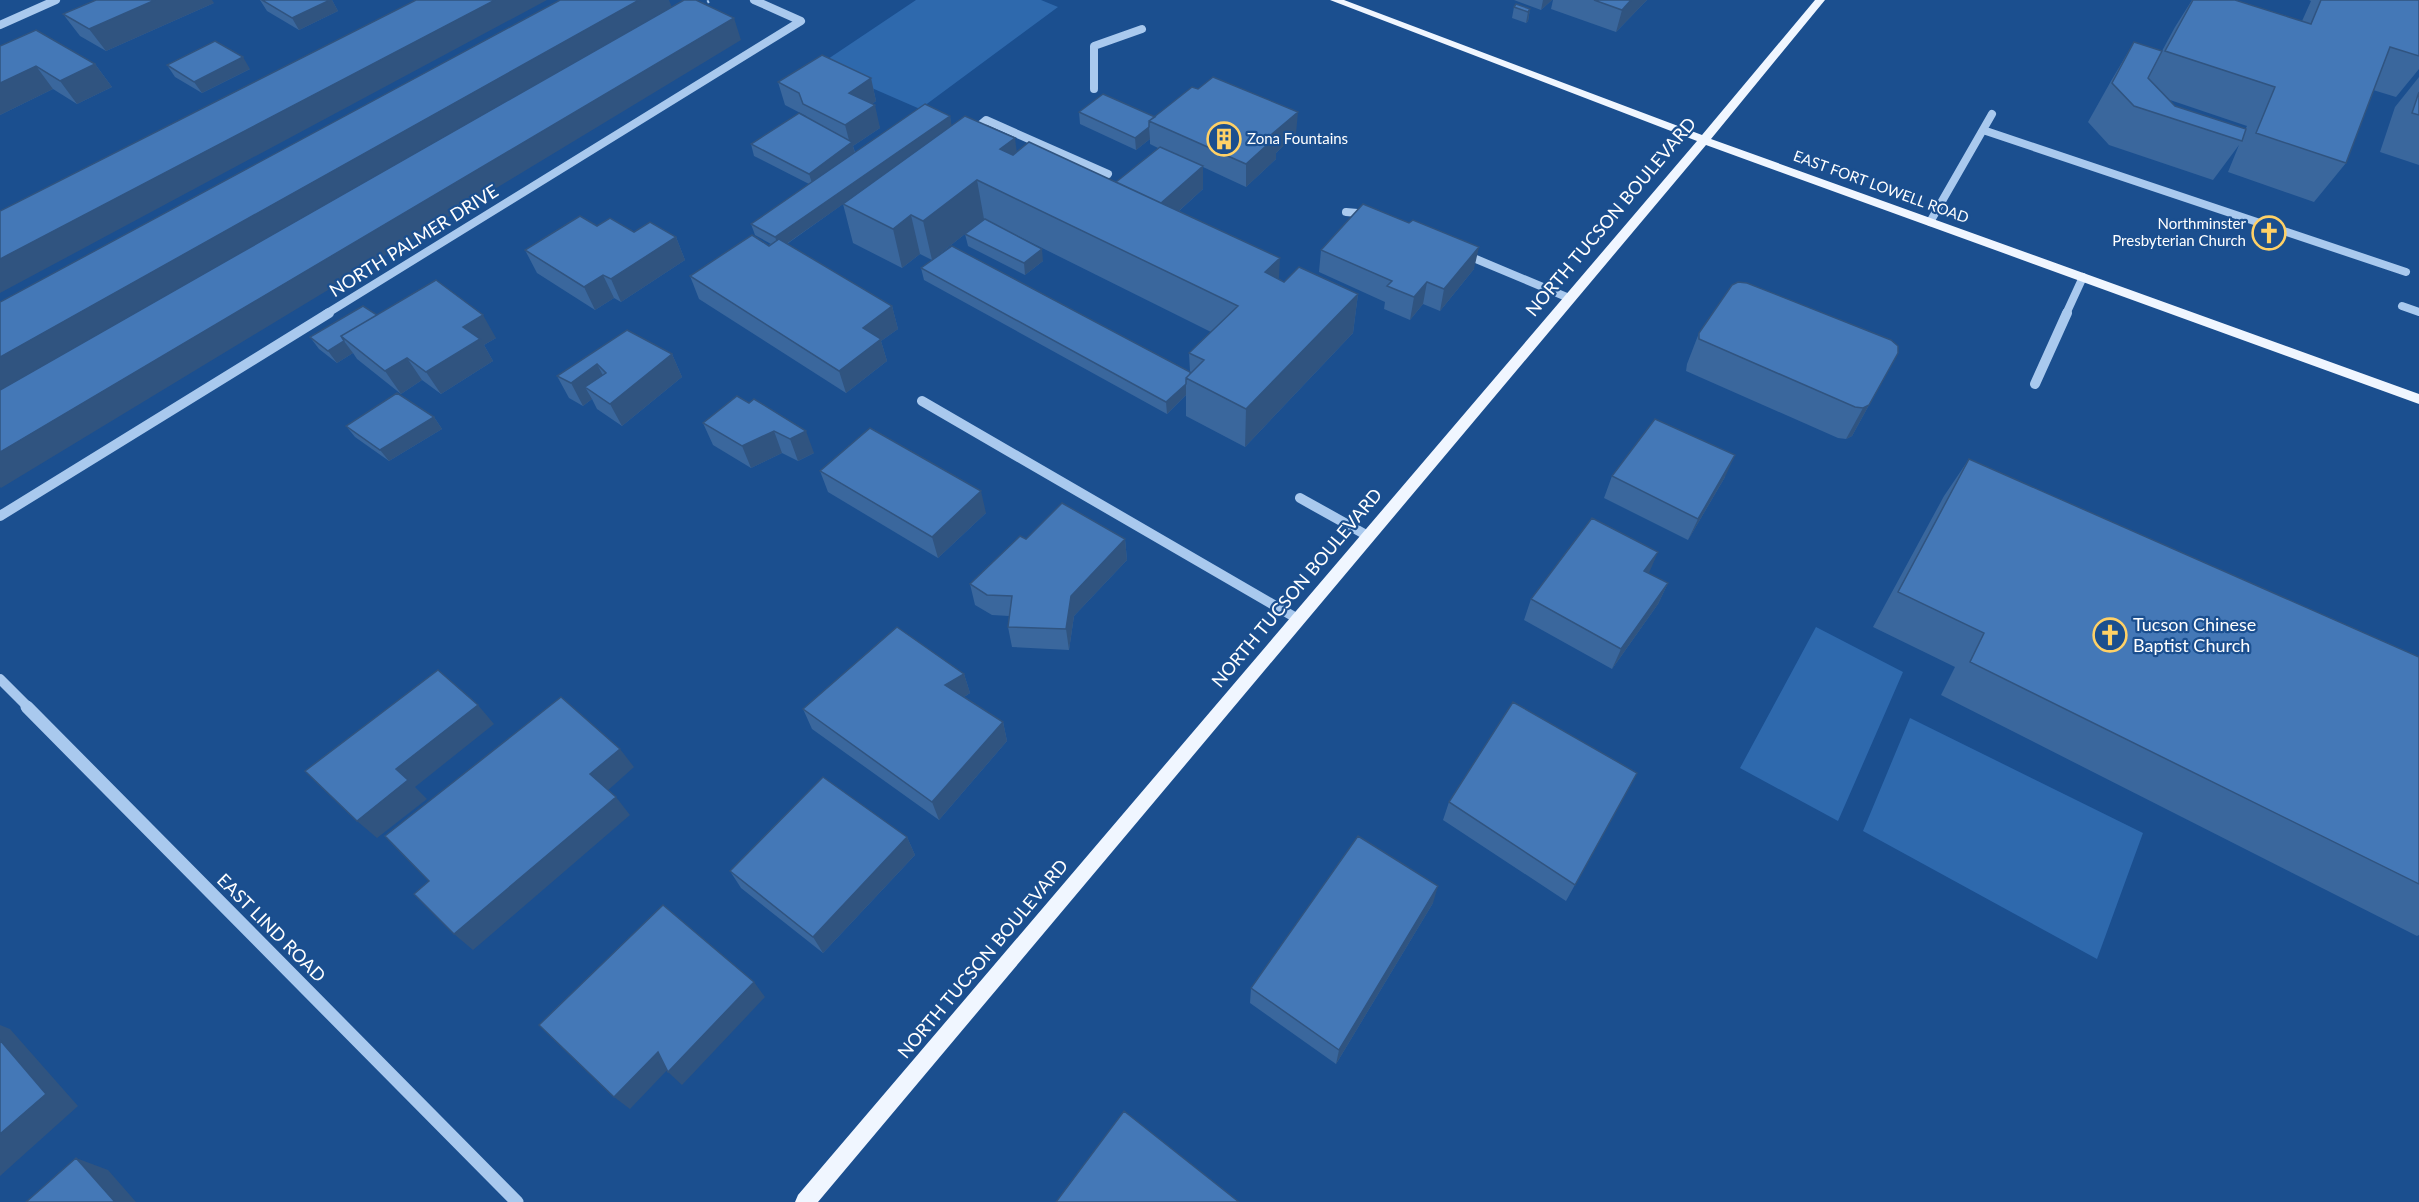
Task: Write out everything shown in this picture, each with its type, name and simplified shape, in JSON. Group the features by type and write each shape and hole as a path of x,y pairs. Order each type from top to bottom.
{"main road":[{"name":"EAST FORT LOWELL ROAD","path":"1335,0 1705,140 2419,399"},
{"name":"NORTH TUCSON BOULEVARD","path":"805,1202 1705,140 1820,0"}],"street":[{"path":"0,24 56,0"},
{"name":"NORTH PALMER DRIVE","path":"0,516 801,21 754,0"},
{"path":"1094,89 1094,46 1142,29"},
{"path":"1930,222 1992,114"},
{"path":"962,139 986,120 1108,174"},
{"path":"1983,130 2406,272"},
{"path":"1346,212 1364,212 1374,217"},
{"path":"1458,252 1569,298"},
{"path":"2035,384 2083,278"},
{"path":"2402,306 2419,312"},
{"path":"922,401 1298,619"},
{"path":"1300,498 1368,536"},
{"name":"EAST LIND ROAD","path":"0,679 517,1202"}],"path":[{"path":"700,6 711,0"}],"shaded area":[{"path":"916,0 1041,0 1058,7 920,109 819,65"},
{"path":"1816,627 1903,672 1838,821 1740,768"},
{"path":"1910,718 2143,833 2097,959 1863,831"}],"building":[{"path":"96,0 155,0 89,29 63,14"},
{"path":"262,0 330,0 292,18"},
{"path":"416,0 495,0 0,259 0,211"},
{"path":"560,0 639,0 0,357 0,302"},
{"path":"684,0 696,0 734,18 0,452 0,390"},
{"path":"1594,0 1631,0 1622,10"},
{"path":"2193,0 2235,0 2311,24 2321,0 2419,0 2419,56 2390,47 2346,163 2256,133 2275,87 2165,51"},
{"path":"1516,4 1530,9 1528,12 1514,7"},
{"path":"36,30 95,64 60,81 36,66 0,83 0,46"},
{"path":"215,41 243,57 194,82 167,65"},
{"path":"2134,42 2162,51 2148,78 2175,106 2246,129 2242,141 2134,106 2112,83"},
{"path":"822,55 871,78 849,93 875,105 845,125 803,104 799,93 778,82"},
{"path":"1213,77 1298,112 1272,134 1277,136 1246,164 1149,121 1192,87 1198,89"},
{"path":"2419,92 2419,115 2412,113"},
{"path":"1103,94 1155,117 1149,121 1149,127 1135,138 1079,112"},
{"path":"925,104 950,116 775,237 751,224"},
{"path":"799,113 852,142 809,174 751,144"},
{"path":"965,116 1015,138 1000,149 1013,155 1029,142 1280,258 1265,272 1284,282 1299,267 1358,294 1246,409 1186,378 1204,360 1189,353 1238,306 977,180 923,221 911,215 893,229 843,204"},
{"path":"1160,147 1203,166 1161,203 1116,182"},
{"path":"1363,204 1409,223 1413,220 1479,247 1444,289 1427,282 1414,297 1387,286 1392,281 1321,250"},
{"path":"580,216 597,226 610,218 634,232 650,222 676,237 611,279 603,275 584,287 525,250"},
{"path":"985,219 1042,249 1024,263 965,234"},
{"path":"752,235 769,246 779,239 892,306 863,328 881,339 839,371 690,276"},
{"path":"952,246 1190,372 1186,378 1186,384 1166,402 921,268"},
{"path":"436,280 483,315 463,327 480,339 426,372 407,358 385,371 341,336"},
{"path":"1738,282 1747,283 1891,340 1898,346 1898,353 1869,405 1863,408 1855,407 1699,339 1699,333 1732,285"},
{"path":"363,306 377,315 341,336 344,341 328,351 310,337"},
{"path":"627,330 672,354 610,404 585,387 606,373 597,364 571,383 557,376"},
{"path":"397,393 434,417 380,450 346,426"},
{"path":"737,396 749,403 754,399 806,431 790,439 774,431 742,446 703,423"},
{"path":"1655,419 1735,455 1698,519 1612,476"},
{"path":"870,428 981,491 932,537 820,471"},
{"path":"1969,459 2419,657 2419,884 1970,662 1984,633 1898,592"},
{"path":"1062,503 1125,539 1071,596 1066,629 1008,627 1012,596 987,595 970,584 1020,536 1026,539"},
{"path":"1592,518 1658,552 1644,571 1668,583 1621,649 1531,599"},
{"path":"897,627 964,674 945,685 1003,722 932,802 803,709"},
{"path":"438,670 478,705 396,769 408,780 357,821 305,771"},
{"path":"561,697 620,749 590,774 616,797 454,934 414,894 429,881 385,836"},
{"path":"1513,702 1637,773 1575,885 1449,802"},
{"path":"823,777 907,837 813,937 730,871"},
{"path":"1358,836 1438,886 1339,1050 1251,988"},
{"path":"663,905 754,982 668,1072 658,1052 614,1097 539,1025"},
{"path":"0,1040 46,1094 0,1134"},
{"path":"1124,1111 1239,1202 1056,1202"},
{"path":"76,1158 115,1202 26,1202"}],"place":[{"name":"Zona Fountains","path":"1224,139"},
{"name":"Northminster Presbyterian Church","path":"2269,233"},
{"name":"Tucson Chinese Baptist Church","path":"2110,635"}]}
